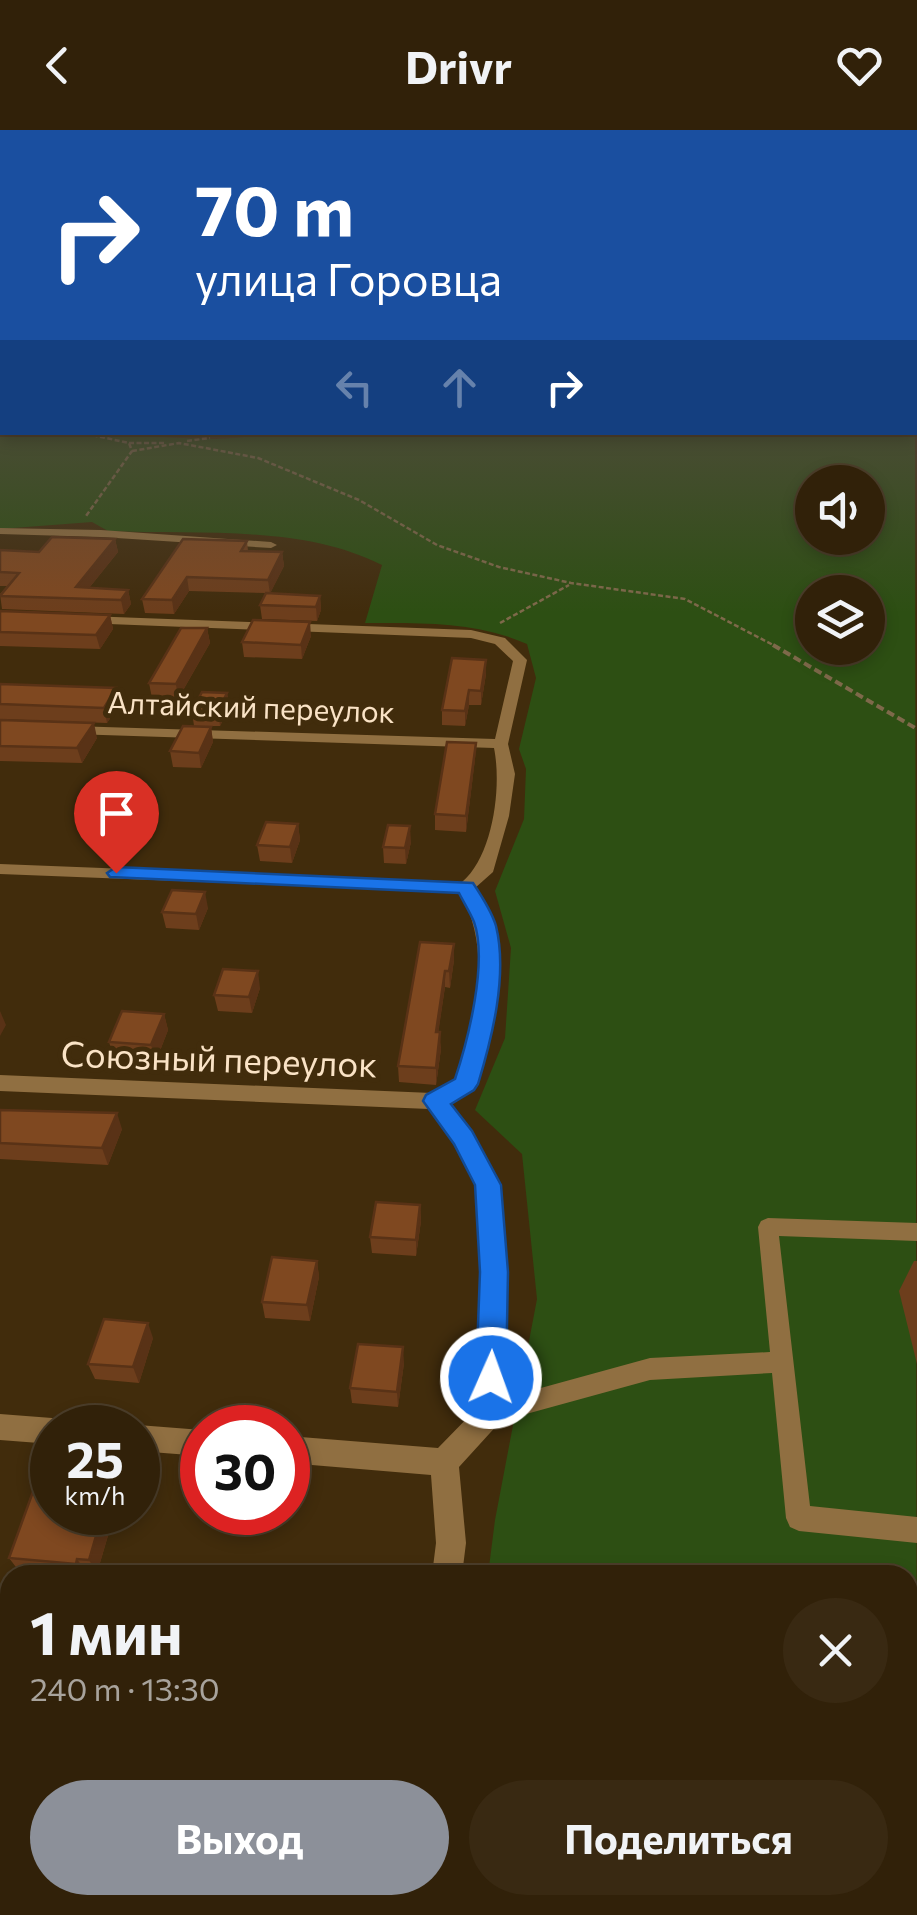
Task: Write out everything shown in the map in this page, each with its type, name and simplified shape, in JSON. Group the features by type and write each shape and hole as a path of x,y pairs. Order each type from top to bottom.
{"street":[{"path":"0,532 75,531 110,537 270,545"},
{"path":"0,868 466,888 484,872 501,816 507,774 501,744 520,660 500,642 470,634 78,620"},
{"name":"Алтайский переулок","path":"58,729 501,744"},
{"path":"449,1565 444,1462 490,1413 494,1272 488,1185 464,1138 435,1101 466,1084 481,1035 487,985 486,925 466,888"},
{"name":"Союзный переулок","path":"0,1084 435,1101"},
{"path":"0,1427 30,1429"},
{"path":"310,1452 444,1462"}],"lane":[{"path":"917,1232 768,1227 800,1518 917,1530"},
{"path":"490,1413 650,1369 782,1362"}],"path":[{"path":"130,445 132,451"},
{"path":"75,531 132,451 165,445"},
{"path":"191,445 258,458 359,500 438,545 499,567 571,584 685,598 811,665 917,729"},
{"path":"470,634 499,624 571,584"}],"green space":[{"path":"0,445 915,445 917,1565 489,1565 537,1299 522,1154 475,1110 505,1038 511,948 495,891 524,819 526,769 519,749 536,678 527,644 467,627 365,623 382,565 351,552 283,537 108,531 92,522 0,529"}],"building":[{"path":"52,537 115,539 76,587 128,590 121,600 0,596 19,573 0,572 0,550 39,552"},
{"path":"183,539 247,541 241,551 282,552 268,580 187,577 172,600 142,599"},
{"path":"266,593 320,596 316,607 260,605"},
{"path":"0,611 110,615 96,635 0,632"},
{"path":"253,620 310,622 301,645 242,642"},
{"path":"181,628 207,628 176,684 149,683"},
{"path":"452,658 486,660 481,691 469,690 465,711 442,710"},
{"path":"0,684 116,688 104,708 0,704"},
{"path":"202,692 227,693 218,711 192,711"},
{"path":"0,720 94,723 77,748 0,746"},
{"path":"183,726 211,727 199,753 170,751"},
{"path":"447,742 476,743 466,816 435,814"},
{"path":"266,822 298,824 290,847 257,845"},
{"path":"388,825 410,826 405,848 383,847"},
{"path":"172,890 205,892 196,914 162,912"},
{"path":"420,942 454,944 449,971 445,971 436,1032 440,1032 436,1068 398,1066"},
{"path":"223,969 258,971 249,997 214,995"},
{"path":"122,1011 164,1014 151,1045 109,1042"},
{"path":"0,1110 117,1113 102,1148 0,1143"},
{"path":"376,1202 420,1205 416,1240 370,1237"},
{"path":"272,1257 317,1261 307,1305 262,1302"},
{"path":"104,1319 148,1323 133,1367 88,1364"},
{"path":"358,1344 403,1347 397,1392 350,1388"},
{"path":"30,1500 30,1535 96,1535 89,1560 77,1559 76,1564 9,1558"}],"route":[{"path":"116,873 466,888 486,925 487,985 481,1035 466,1084 435,1101 464,1138 488,1185 494,1272 491,1378"}]}
